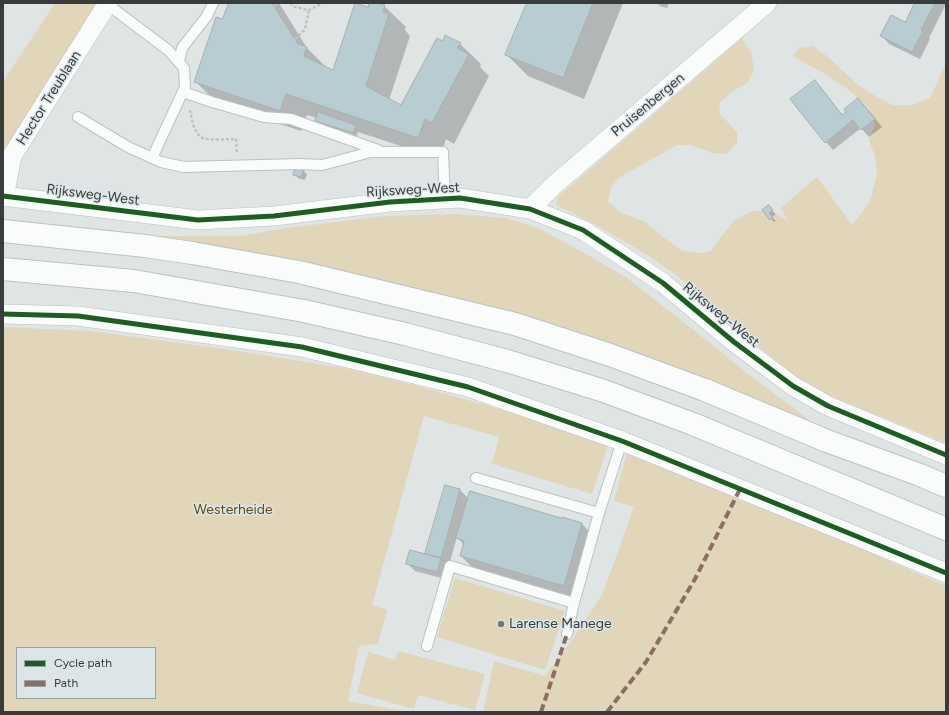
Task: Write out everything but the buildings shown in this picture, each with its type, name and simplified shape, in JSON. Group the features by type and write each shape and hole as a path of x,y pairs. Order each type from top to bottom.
{"highway":[{"path":"3,231 145,246 299,272 515,324 610,355 690,385 827,441 946,486"},
{"path":"3,269 134,281 289,308 405,334 507,361 601,390 686,421 946,530"}],"street":[{"name":"Pruisenbergen","path":"530,209 553,186 767,3"},
{"name":"Hector Treublaan","path":"4,196 12,156 107,4"},
{"name":"Rijksweg-West","path":"4,196 198,220 274,216 390,202 460,198 530,209 583,230 663,283 734,342 794,386 828,406 946,455"},
{"path":"3,314 78,316 302,347 468,387 622,441 946,573"}],"lane":[{"path":"179,62 182,48 206,16 213,3"},
{"name":"Hector Treublaan","path":"107,4 168,50 184,68 185,87 152,158"},
{"path":"183,92 264,117 291,119 383,152"},
{"path":"78,117 128,147 161,162 184,167 300,164 322,165 371,152 443,152 445,199"},
{"path":"568,634 574,602 599,513 622,441"},
{"path":"476,478 599,513"},
{"path":"427,646 450,566 574,602"}],"path":[{"path":"274,6 278,3"},
{"path":"290,3 295,7 309,10 320,3"},
{"path":"295,39 305,29 309,10"},
{"path":"195,96 190,110 195,130 200,136 206,139 236,139 237,165"}],"green space":[{"path":"55,3 98,3 3,152 3,82"},
{"path":"742,38 751,53 754,69 748,83 733,91 719,103 720,114 737,132 737,143 726,154 713,153 690,145 677,145 618,178 611,188 608,201 621,213 644,221 682,251 701,253 711,251 735,220 753,211 769,211 788,220 781,208 817,177 852,225 870,202 877,174 875,156 869,140 875,125 868,107 850,91 827,75 793,55 799,48 813,46 828,57 857,84 892,105 913,105 930,98 946,63 946,443 826,394 804,383 675,274 647,255 595,224 556,205 558,197"},
{"path":"455,214 505,218 538,228 627,278 812,423 527,321 444,295 301,262 140,236 239,236 287,228 385,216"},
{"name":"Westerheide","path":"3,327 91,331 231,350 344,368 406,383 489,406 608,446 592,494 492,464 499,437 424,416 372,605 387,610 378,644 359,646 348,701 409,712 3,712"},
{"path":"627,453 864,549 946,586 946,712 483,712 494,661 545,676 573,639 603,593 634,507 614,501"},
{"name":"Larense Manege","path":"455,578 565,611 545,670 437,637"},
{"path":"398,651 485,674 475,710 418,695 414,709 357,693 368,652 395,660"}],"marked path":[{"path":"607,712 646,662 695,579 740,489"},
{"path":"541,712 567,634"}],"cycle path":[{"path":"3,196 198,220 274,216 390,202 460,198 530,209 583,230 663,283 734,342 793,386 828,406 946,455"},
{"path":"3,314 78,316 302,347 468,387 622,441 946,573"}],"place":[{"name":"Larense Manege","path":"501,624"}]}
